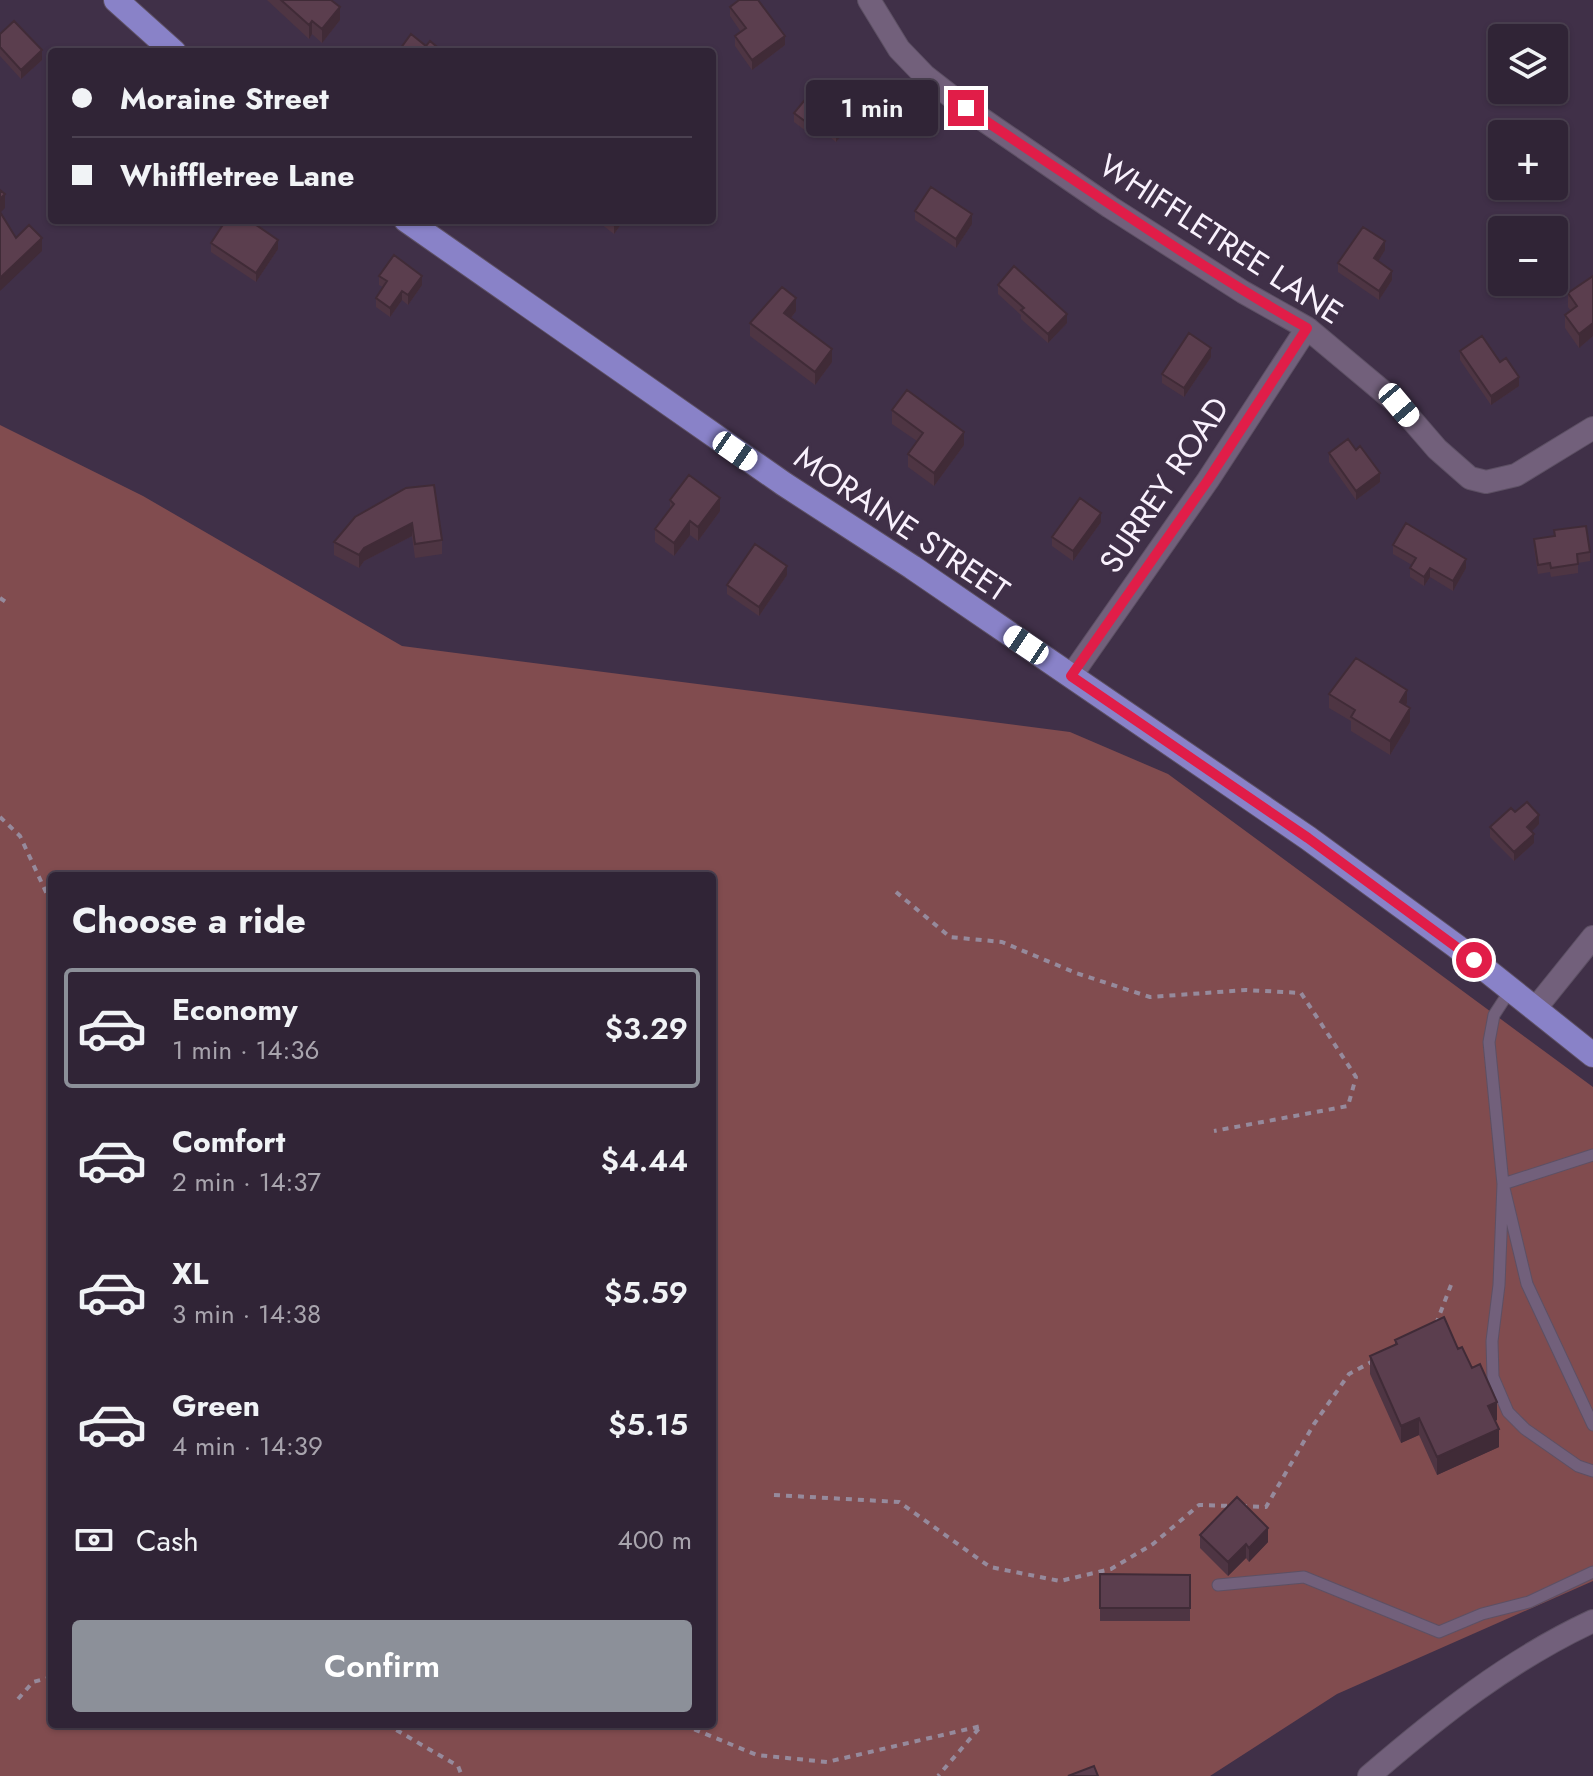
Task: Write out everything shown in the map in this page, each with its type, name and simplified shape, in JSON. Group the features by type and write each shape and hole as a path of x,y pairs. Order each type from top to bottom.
{"main road":[{"path":"116,0 170,48"},
{"name":"MORAINE STREET","path":"412,224 692,421 1308,838 1511,989 1593,1055"}],"street":[{"name":"WHIFFLETREE LANE","path":"869,0 905,55 966,108 1243,292 1307,328 1399,405 1437,449 1470,478 1486,482 1516,475 1593,428"},
{"name":"SURREY ROAD","path":"1071,676 1208,480 1307,328"},
{"path":"1535,1009 1593,937"},
{"path":"1369,1776 1465,1696 1523,1657 1593,1621"}],"lane":[{"path":"1511,989 1494,1015 1489,1042 1503,1184 1500,1272 1492,1341 1493,1377 1508,1412 1525,1429 1578,1466 1593,1471"},
{"path":"1503,1184 1593,1155"},
{"path":"1503,1184 1527,1284 1593,1425"},
{"path":"1218,1585 1304,1577 1439,1632 1482,1614 1529,1602 1593,1572"}],"path":[{"path":"0,598 6,602"},
{"path":"0,817 20,836 48,896"},
{"path":"896,892 950,937 1002,942 1076,973 1150,997 1246,990 1301,993 1356,1077 1348,1106 1214,1131"},
{"path":"1434,1329 1451,1285"},
{"path":"774,1495 899,1502 990,1567 1060,1581 1111,1569 1153,1544 1199,1505 1266,1507 1314,1424 1349,1374 1386,1355"},
{"path":"18,1699 33,1682 48,1678"},
{"path":"691,1728 757,1755 827,1762 981,1726 938,1776"},
{"path":"393,1728 458,1766 462,1776"}],"shaded area":[{"path":"0,425 143,496 402,646 1070,732 1168,774 1593,1087 1593,1581 1337,1694 1210,1776 0,1776"}],"building":[{"path":"281,0 331,0 340,7 322,29 312,21 309,25"},
{"path":"739,0 758,0 785,36 752,60 735,36 746,28 730,7"},
{"path":"14,21 42,50 21,70 0,47 0,34"},
{"path":"411,34 426,46 430,41 438,48 401,48"},
{"path":"818,84 853,112 836,132 817,117 810,125 794,113"},
{"path":"931,187 972,214 956,239 915,211"},
{"path":"0,212 16,238 29,225 42,238 0,278"},
{"path":"223,224 255,224 278,240 256,273 211,243"},
{"path":"1363,227 1385,241 1374,258 1392,271 1379,291 1338,263"},
{"path":"394,255 422,276 408,295 402,291 390,308 376,298 387,281 379,276"},
{"path":"1014,266 1067,314 1048,334 998,285"},
{"path":"1593,276 1593,323 1579,334 1565,315 1577,306 1568,293"},
{"path":"782,287 796,298 784,313 832,349 815,372 750,323"},
{"path":"1189,333 1211,348 1184,388 1162,374"},
{"path":"1482,336 1500,362 1506,358 1519,377 1491,396 1460,351"},
{"path":"907,390 964,432 934,473 908,454 923,433 892,410"},
{"path":"1348,439 1356,450 1360,446 1380,473 1356,491 1329,453"},
{"path":"689,475 720,498 698,527 690,521 674,543 655,529 674,504 670,500"},
{"path":"434,485 442,540 415,544 412,523 364,548 359,555 334,542 355,517 406,488"},
{"path":"1080,498 1101,513 1073,551 1052,537"},
{"path":"1406,523 1466,559 1453,581 1430,568 1424,577 1410,568 1416,558 1393,545"},
{"path":"1586,526 1590,552 1577,554 1578,564 1551,568 1550,563 1538,565 1534,539 1555,536 1554,530"},
{"path":"755,544 787,566 759,607 727,585"},
{"path":"1356,658 1407,690 1400,702 1410,708 1390,741 1351,717 1355,710 1329,694"},
{"path":"1527,802 1539,815 1527,827 1534,834 1514,852 1490,827 1511,808 1515,812"},
{"path":"1444,1317 1458,1349 1462,1347 1472,1368 1480,1364 1497,1402 1488,1406 1499,1429 1437,1457 1419,1418 1401,1426 1370,1356 1397,1344 1395,1340"},
{"path":"1237,1497 1268,1528 1249,1548 1246,1544 1228,1562 1200,1535"},
{"path":"1100,1574 1190,1575 1190,1608 1100,1608"},
{"path":"1094,1766 1098,1776 1068,1776"}],"route":[{"path":"966,108 1110,207 1243,292 1307,328 1208,480 1071,676 1308,838 1474,960"}]}
